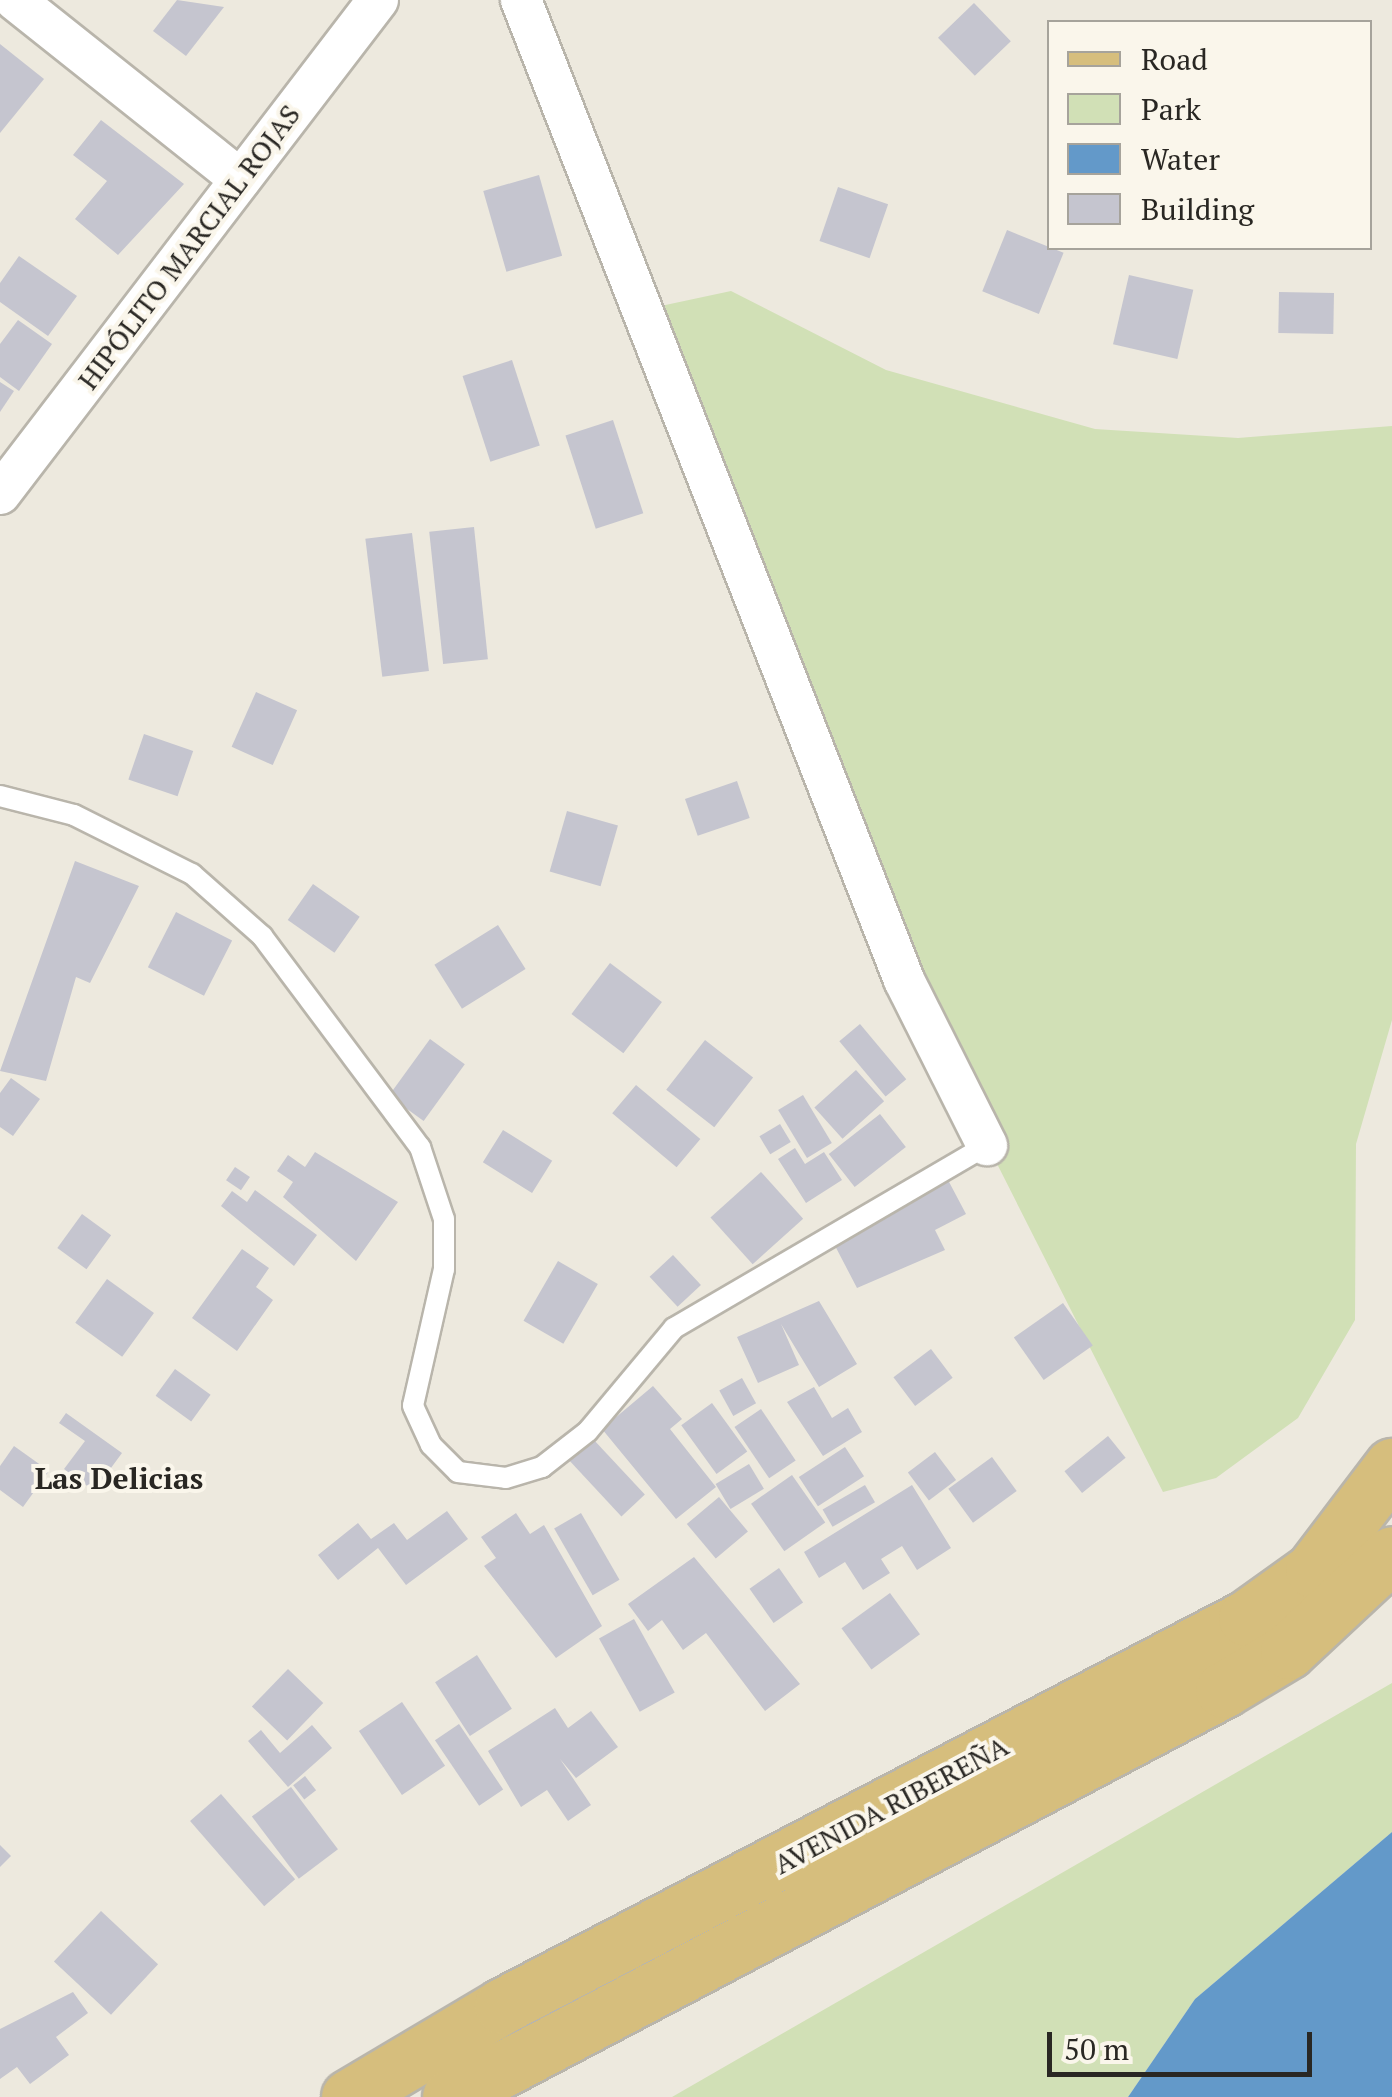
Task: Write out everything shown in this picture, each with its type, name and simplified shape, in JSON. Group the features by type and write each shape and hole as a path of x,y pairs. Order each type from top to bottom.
{"main road":[{"name":"AVENIDA RIBEREÑA","path":"349,2097 502,2006 1246,1618 1313,1570 1392,1466"},
{"name":"AVENIDA RIBEREÑA","path":"450,2097 1223,1690 1288,1651 1392,1554"}],"street":[{"path":"15,0 240,179"},
{"path":"521,0 904,980 987,1145"},
{"name":"HIPÓLITO MARCIAL ROJAS","path":"0,494 365,8"}],"lane":[{"path":"0,796 74,815 192,874 262,936 420,1147 444,1219 444,1270 413,1406 458,1472 506,1478 542,1467 588,1431 674,1328 987,1145"}],"green space":[{"path":"731,291 886,370 1095,429 1238,438 1392,426 1392,1020 1356,1144 1355,1320 1298,1418 1216,1478 1163,1492 904,980 642,310"},
{"path":"1392,1683 1392,1832 1195,1999 1128,2097 672,2097"}],"water":[{"path":"1392,1832 1392,2097 1128,2097 1195,1999"}],"building":[{"path":"177,0 224,7 186,56 153,31"},
{"path":"974,3 1011,41 975,76 938,38"},
{"path":"0,44 44,79 0,133"},
{"path":"101,120 184,184 118,255 75,219 107,181 73,155"},
{"path":"539,175 562,256 506,272 483,191"},
{"path":"838,187 888,204 870,258 819,241"},
{"path":"1007,230 1047,246 1047,250 1064,253 1039,314 982,291"},
{"path":"19,256 77,296 48,336 0,302 0,283"},
{"path":"1129,275 1193,290 1177,359 1113,344"},
{"path":"1279,292 1334,293 1333,334 1278,333"},
{"path":"18,320 52,344 19,391 0,377 0,344"},
{"path":"512,360 540,446 490,462 463,376"},
{"path":"0,382 14,391 0,412"},
{"path":"613,420 643,513 596,529 565,435"},
{"path":"474,527 488,659 443,664 429,532"},
{"path":"412,533 429,671 382,677 365,539"},
{"path":"256,692 297,710 273,765 232,747"},
{"path":"144,734 193,751 178,796 128,779"},
{"path":"737,781 750,818 698,836 685,799"},
{"path":"567,811 618,826 601,886 550,872"},
{"path":"75,861 139,886 90,983 76,977 46,1081 0,1071"},
{"path":"313,884 360,917 334,953 288,920"},
{"path":"176,912 232,941 204,996 148,967"},
{"path":"498,925 526,969 462,1009 434,965"},
{"path":"610,963 662,1002 623,1053 571,1014"},
{"path":"860,1024 906,1079 886,1097 839,1041"},
{"path":"430,1039 465,1064 424,1121 389,1096"},
{"path":"705,1040 753,1078 714,1127 666,1090"},
{"path":"856,1070 884,1101 842,1139 814,1107"},
{"path":"11,1078 40,1099 13,1136 0,1127 0,1093"},
{"path":"636,1085 700,1139 677,1167 612,1113"},
{"path":"803,1095 832,1143 807,1158 778,1110"},
{"path":"880,1114 906,1147 855,1187 829,1154"},
{"path":"780,1124 791,1142 770,1154 759,1136"},
{"path":"503,1130 552,1161 532,1193 483,1162"},
{"path":"795,1148 805,1164 824,1152 842,1180 806,1203 778,1159"},
{"path":"315,1152 398,1202 356,1261 283,1197 293,1182 277,1171 288,1155 305,1167"},
{"path":"235,1167 250,1177 241,1190 226,1180"},
{"path":"761,1172 803,1219 753,1264 710,1218"},
{"path":"948,1180 966,1214 935,1230 945,1250 857,1288 832,1240"},
{"path":"255,1190 317,1235 294,1266 221,1206 232,1191 247,1202"},
{"path":"82,1214 111,1235 86,1269 57,1248"},
{"path":"242,1249 269,1268 256,1287 273,1300 237,1351 192,1318"},
{"path":"673,1255 701,1285 678,1307 650,1277"},
{"path":"558,1261 598,1284 563,1344 524,1321"},
{"path":"107,1279 154,1313 122,1357 75,1323"},
{"path":"819,1301 857,1364 819,1387 781,1324 799,1365 758,1383 737,1337"},
{"path":"1063,1303 1093,1346 1044,1380 1014,1337"},
{"path":"931,1349 953,1378 915,1406 893,1377"},
{"path":"175,1369 211,1395 191,1422 156,1396"},
{"path":"742,1378 756,1403 733,1416 719,1391"},
{"path":"653,1386 682,1419 670,1429 716,1487 676,1519 602,1429"},
{"path":"814,1387 832,1418 848,1408 862,1432 823,1456 787,1402"},
{"path":"712,1403 747,1452 717,1474 681,1425"},
{"path":"761,1409 796,1460 769,1478 734,1427"},
{"path":"66,1413 122,1453 94,1491 64,1469 85,1441 59,1423"},
{"path":"1108,1436 1126,1458 1082,1493 1064,1471"},
{"path":"593,1439 645,1495 621,1516 570,1461"},
{"path":"14,1446 49,1471 23,1507 0,1490 0,1466"},
{"path":"845,1447 864,1476 818,1506 799,1477"},
{"path":"935,1452 956,1480 929,1500 908,1472"},
{"path":"992,1457 1017,1491 973,1523 948,1489"},
{"path":"749,1464 764,1489 731,1509 716,1484"},
{"path":"792,1475 825,1523 784,1551 751,1504"},
{"path":"865,1485 875,1502 833,1527 823,1510"},
{"path":"912,1485 951,1548 917,1570 902,1546 881,1559 890,1573 863,1590 845,1562 819,1578 804,1552"},
{"path":"719,1497 748,1531 716,1558 687,1524"},
{"path":"447,1511 468,1539 406,1585 378,1548 338,1580 318,1555 358,1523 371,1539 394,1523 407,1540"},
{"path":"516,1513 530,1534 544,1525 602,1626 556,1658 484,1566 496,1558 481,1537"},
{"path":"581,1513 620,1580 593,1595 554,1528"},
{"path":"694,1557 800,1684 765,1711 706,1633 683,1650 662,1620 648,1631 628,1604"},
{"path":"779,1568 803,1602 774,1623 750,1589"},
{"path":"890,1593 920,1634 871,1670 841,1628"},
{"path":"634,1619 675,1692 640,1712 599,1638"},
{"path":"477,1655 512,1709 470,1736 435,1682"},
{"path":"288,1669 323,1703 287,1740 252,1706"},
{"path":"402,1702 445,1766 402,1795 359,1731"},
{"path":"555,1708 568,1728 591,1711 618,1747 576,1778 560,1759 591,1805 568,1821 547,1790 521,1807 488,1751"},
{"path":"459,1724 503,1789 479,1806 435,1740"},
{"path":"312,1725 332,1748 288,1787 248,1741 261,1730 280,1753"},
{"path":"305,1776 316,1790 304,1799 293,1785"},
{"path":"291,1787 338,1849 299,1879 252,1816"},
{"path":"221,1794 295,1879 264,1906 190,1821"},
{"path":"0,1845 11,1856 0,1867"},
{"path":"101,1911 158,1964 111,2015 54,1961"},
{"path":"73,1992 88,2013 56,2037 69,2055 30,2084 17,2067 0,2079 0,2029"}],"district":[{"name":"Las Delicias","path":"119,1478"}]}
